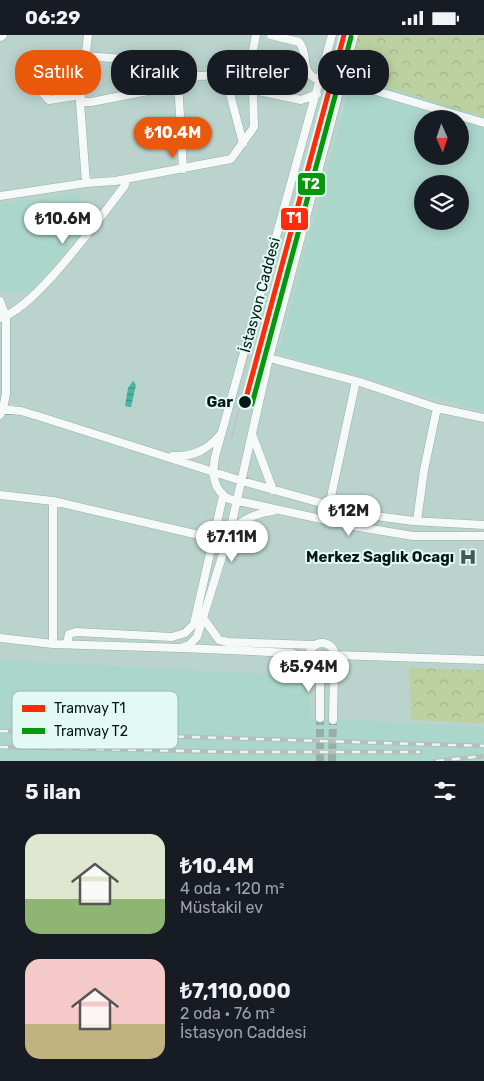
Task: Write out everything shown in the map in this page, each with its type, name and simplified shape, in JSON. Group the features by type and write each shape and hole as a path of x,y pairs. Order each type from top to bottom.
{"street":[{"path":"86,50 88,35"},
{"path":"253,50 256,35"},
{"path":"271,35 299,42 305,55 307,71 312,78 318,78"},
{"name":"İstasyon Caddesi","path":"328,50 332,35"},
{"name":"İstasyon Caddesi","path":"350,50 354,35"},
{"name":"İstasyon Caddesi","path":"212,472 318,90"},
{"path":"276,95 300,100 317,94"},
{"path":"389,94 484,123"},
{"path":"45,95 49,100 80,98 91,102 127,95"},
{"path":"80,95 86,183"},
{"path":"179,95 183,169"},
{"path":"230,95 243,143"},
{"path":"0,196 127,179 231,159 254,127 253,95"},
{"name":"İstasyon Caddesi","path":"180,648 189,645 197,637 230,531 270,358 338,95"},
{"path":"3,317 30,300 124,187 127,179"},
{"path":"0,301 3,317 6,394 1,411 21,411 164,455 212,472 361,514 417,521 484,525"},
{"path":"270,358 356,381 437,408 484,419"},
{"path":"330,506 356,381"},
{"path":"417,521 424,470 437,408"},
{"path":"164,455 194,455 207,447 223,431"},
{"path":"252,433 273,490"},
{"path":"212,472 216,485 223,496 237,501 353,526 412,536 484,536"},
{"path":"0,495 53,501 203,536"},
{"path":"67,644 69,634 76,633 172,637 185,633 194,624 223,496"},
{"path":"53,501 53,644"},
{"path":"230,531 254,515 276,510"},
{"path":"204,619 219,640 228,642 314,645 327,643 333,649 335,655 332,664 334,673 333,720"},
{"path":"0,638 53,644 292,653 304,657 324,669 332,664"},
{"path":"314,645 310,652 320,684 320,718"},
{"path":"335,655 484,660"}],"shaded area":[{"path":"364,35 484,35 484,411 278,353 348,95 389,95 389,50 360,50"},
{"path":"77,193 90,219 34,290 2,292 0,278 0,204"},
{"path":"133,381 136,385 131,407 125,406 128,388"},
{"path":"0,660 306,676 311,718 484,727 484,761 0,761"}],"green space":[{"path":"356,35 484,35 484,117 469,112 469,110 461,110 389,88 389,50 353,50"},
{"path":"410,668 484,670 484,723 411,720"}],"tunnel":[{"path":"320,718 320,761"},
{"path":"332,761 333,720"}],"tram line":[{"name":"T1","path":"245,402 344,35"},
{"name":"T2","path":"252,404 351,37"},
{"path":"232,437 241,401"}],"railway":[{"path":"0,731 12,731"},
{"path":"178,737 484,746"},
{"path":"0,747 12,747"},
{"path":"94,749 236,752 420,752"},
{"path":"436,761 484,756"}],"place":[{"name":"Gar","path":"245,402"},
{"name":"Merkez Saglık Ocagı","path":"468,557"}]}
